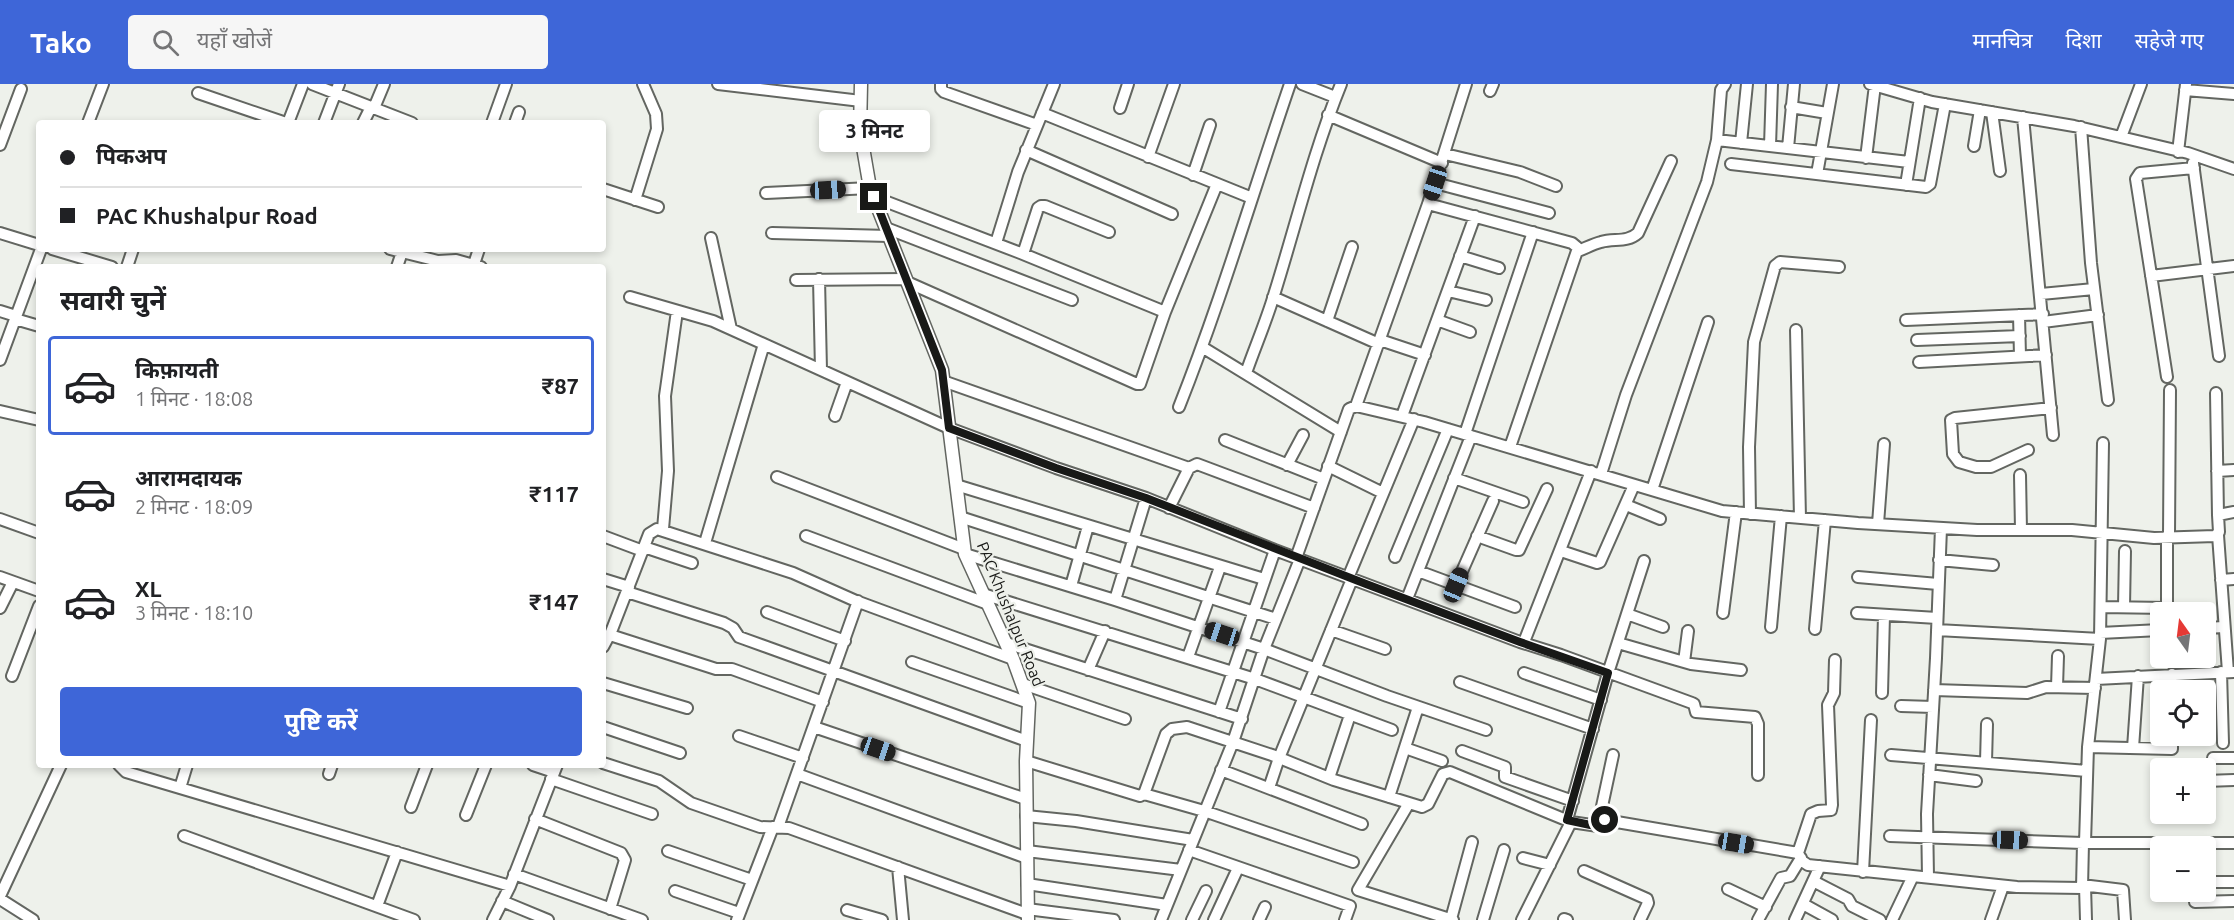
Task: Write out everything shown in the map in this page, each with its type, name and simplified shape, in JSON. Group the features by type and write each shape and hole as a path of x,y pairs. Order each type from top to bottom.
{"main road":[{"name":"PAC Khushalpur Road","path":"861,84 860,130 872,193 942,370 965,551 1013,659 1029,703 1026,761 1028,914"}],"street":[{"path":"89,120 102,84"},
{"path":"288,120 303,84"},
{"path":"312,84 338,89 401,120"},
{"path":"365,120 384,84"},
{"path":"493,120 506,84"},
{"path":"635,200 657,129 656,114 643,84"},
{"path":"718,84 861,101"},
{"path":"941,84 944,92 1037,125"},
{"path":"996,243 1026,150 1054,84"},
{"path":"1120,108 1128,84"},
{"path":"1148,157 1174,84"},
{"path":"1179,407 1228,276 1290,84"},
{"path":"1302,84 1335,97"},
{"path":"1246,373 1274,297 1328,115 1341,84"},
{"path":"1356,406 1428,204 1466,84"},
{"path":"1524,642 1596,473 1706,187 1717,140 1721,90 1725,84"},
{"path":"1741,142 1747,84"},
{"path":"1770,146 1772,84"},
{"path":"1788,148 1794,84"},
{"path":"1817,174 1819,152 1833,84"},
{"path":"2121,137 2141,84"},
{"path":"1866,158 1873,85 1899,88 1920,98 1945,104 2081,127 2192,155 2234,169"},
{"path":"2178,152 2186,87 2234,94"},
{"path":"0,145 21,89"},
{"path":"325,120 338,89"},
{"path":"198,93 278,120"},
{"path":"1906,185 1920,98"},
{"path":"1731,164 1926,187 1930,184 1945,104"},
{"path":"1791,107 1827,113"},
{"path":"1974,146 1980,110"},
{"path":"515,120 519,112"},
{"path":"1992,112 2000,171"},
{"path":"1042,113 1252,198"},
{"path":"1328,115 1445,153 1520,172 1556,186"},
{"path":"2023,117 2053,435"},
{"path":"1193,175 1210,125"},
{"path":"2081,127 2094,289 2108,400"},
{"path":"1717,140 1909,162"},
{"path":"1026,150 1172,214"},
{"path":"2192,155 2219,357"},
{"path":"1578,251 1604,241 1622,240 1638,233 1671,161"},
{"path":"2167,377 2136,179 2140,173 2194,168"},
{"path":"1435,183 1550,213"},
{"path":"796,280 907,281 1137,384 1142,381 1165,312 1216,184"},
{"path":"606,190 658,207"},
{"path":"766,193 872,193 1165,312"},
{"path":"1428,204 1572,243 1578,248 1510,447"},
{"path":"1023,254 1038,208 1041,206 1109,232"},
{"path":"1402,416 1475,216"},
{"path":"0,232 36,246"},
{"path":"772,233 887,232 1072,300"},
{"path":"1407,599 1454,478 1533,232"},
{"path":"711,238 730,329"},
{"path":"1327,321 1352,247"},
{"path":"0,360 38,252"},
{"path":"62,252 102,264"},
{"path":"405,252 438,263 456,260 471,264"},
{"path":"1460,256 1499,268"},
{"path":"1750,514 1749,447 1754,342 1775,266 1780,262 1839,267"},
{"path":"2151,276 2234,267"},
{"path":"819,279 820,370"},
{"path":"2041,294 2094,289"},
{"path":"1448,291 1486,300"},
{"path":"630,297 713,321 949,428 1056,468 1146,498 1298,559 1692,703 1696,712 1755,717 1758,724 1758,775"},
{"path":"1274,297 1379,342 1425,355"},
{"path":"0,311 36,325"},
{"path":"663,529 668,471 665,396 677,311"},
{"path":"1905,320 2019,315 2043,318 2098,315"},
{"path":"2019,315 2020,356"},
{"path":"1437,320 1470,332"},
{"path":"1652,490 1708,322"},
{"path":"1796,330 1800,518"},
{"path":"1917,340 2020,336"},
{"path":"705,543 764,344"},
{"path":"1202,347 1341,432"},
{"path":"1919,362 2046,355"},
{"path":"943,381 1189,468"},
{"path":"835,416 847,382"},
{"path":"2101,607 2167,608 2170,390"},
{"path":"2216,393 2218,535 2228,672 2223,744"},
{"path":"1162,920 1242,719 1264,649 1298,559 1349,409 1356,406 1414,419 1722,511 1941,528 2072,530 2154,538 2218,535"},
{"path":"2028,450 1991,466 1976,467 1959,462 1953,454 1951,420 2051,408"},
{"path":"0,411 36,419"},
{"path":"1269,788 1414,419"},
{"path":"1395,557 1448,429"},
{"path":"1287,465 1303,435"},
{"path":"1225,440 1324,479"},
{"path":"2085,920 2084,843 2088,747 2100,636 2103,443"},
{"path":"1878,524 1884,444"},
{"path":"1169,508 1189,468 1197,464 1314,508"},
{"path":"1328,466 1383,493"},
{"path":"2217,471 2234,470"},
{"path":"2020,475 2020,530"},
{"path":"777,477 965,551 1200,627 1486,730"},
{"path":"1454,478 1523,502"},
{"path":"956,485 1264,579"},
{"path":"1561,551 1596,563 1600,562 1635,485"},
{"path":"1476,536 1520,550 1547,489"},
{"path":"1115,600 1146,498"},
{"path":"1456,585 1493,501"},
{"path":"1626,505 1660,519"},
{"path":"1723,613 1736,512"},
{"path":"2218,514 2234,512"},
{"path":"1771,627 1781,516"},
{"path":"960,517 1276,619"},
{"path":"0,519 36,532"},
{"path":"1815,629 1825,520"},
{"path":"1071,586 1088,526"},
{"path":"1928,877 1929,775 1941,528"},
{"path":"606,641 652,531 663,529 794,573 858,601 1013,659"},
{"path":"806,536 986,599 1104,630 1255,679 1392,730"},
{"path":"606,537 692,563"},
{"path":"1219,712 1275,550"},
{"path":"2124,551 2124,607"},
{"path":"1522,920 1569,821 1608,673 1644,561"},
{"path":"1939,561 1993,565"},
{"path":"1188,657 1220,567"},
{"path":"1418,571 1515,607"},
{"path":"0,577 36,590"},
{"path":"1857,577 1938,584"},
{"path":"2221,580 2234,579"},
{"path":"606,580 724,623 733,628 739,637 1027,741"},
{"path":"1,605 13,582"},
{"path":"675,891 738,916 797,774 858,601"},
{"path":"766,612 844,641"},
{"path":"1857,613 1937,618"},
{"path":"12,676 36,614"},
{"path":"1627,614 1662,627"},
{"path":"1882,693 1884,615"},
{"path":"2216,627 2224,627"},
{"path":"1088,670 1104,630"},
{"path":"1331,630 1385,649"},
{"path":"1937,630 2100,636 2150,631"},
{"path":"1684,662 1688,631"},
{"path":"609,635 716,669 732,669 823,702"},
{"path":"1006,643 1242,719"},
{"path":"1618,643 1701,666 1742,670"},
{"path":"2057,687 2058,656"},
{"path":"1758,920 1781,878 1790,876 1800,856 1802,837 1811,814 1828,811 1833,805 1828,705 1834,693 1835,660"},
{"path":"912,662 1029,703"},
{"path":"1934,690 2026,693 2042,687 2095,683 2138,676 2228,672"},
{"path":"1524,673 1601,700"},
{"path":"2172,674 2172,680"},
{"path":"2133,748 2138,676"},
{"path":"1460,682 1593,729"},
{"path":"606,684 687,708"},
{"path":"1023,684 1125,719"},
{"path":"1901,706 1933,707"},
{"path":"1389,797 1418,707"},
{"path":"1329,778 1350,715"},
{"path":"1863,872 1871,720"},
{"path":"1986,762 1987,724"},
{"path":"814,727 1026,799"},
{"path":"1144,794 1166,734 1172,729 1187,727 1279,758 1329,778 1409,803 1426,806 1443,774 1450,772 1569,821 1598,826"},
{"path":"606,728 680,753"},
{"path":"739,736 803,758"},
{"path":"2088,747 2172,749 2172,746"},
{"path":"1405,748 1442,761"},
{"path":"1462,751 1505,767 1505,777 1573,801"},
{"path":"1598,826 1612,755"},
{"path":"1891,755 2087,771"},
{"path":"2216,758 2234,758"},
{"path":"1026,761 1136,796 1144,794 1204,812 1353,862"},
{"path":"606,765 659,781 691,803 760,827 789,828 1028,914 1114,920"},
{"path":"33,920 0,897 60,768"},
{"path":"122,768 126,772 510,886"},
{"path":"180,788 187,768"},
{"path":"411,807 426,768"},
{"path":"466,815 485,768"},
{"path":"1221,770 1362,825"},
{"path":"493,920 510,886 554,772 652,814"},
{"path":"797,774 1027,854 1181,870"},
{"path":"1929,775 1976,781"},
{"path":"2216,781 2234,780"},
{"path":"1345,920 1358,890 1409,803"},
{"path":"1026,816 1076,821 1191,845 1238,868 1350,906"},
{"path":"535,819 621,852 625,860 610,909"},
{"path":"1598,826 1605,820 1800,856 1808,865 1863,872 2003,886 2079,889 2084,886 2123,890 2125,920"},
{"path":"184,836 414,920"},
{"path":"1890,836 2084,843 2234,843"},
{"path":"1358,890 1421,915 1452,920 1472,842"},
{"path":"1483,920 1504,850"},
{"path":"668,851 752,880"},
{"path":"377,906 397,852"},
{"path":"1523,858 1550,865"},
{"path":"1795,920 1820,866"},
{"path":"898,867 903,920"},
{"path":"1214,920 1238,868"},
{"path":"1584,871 1647,899 1648,903 1640,920"},
{"path":"514,874 642,920"},
{"path":"1892,920 1913,876"},
{"path":"1813,881 1848,899 1852,906 1880,920"},
{"path":"2216,882 2234,882"},
{"path":"1027,884 1167,905"},
{"path":"1991,920 2003,886"},
{"path":"1728,889 1766,907"},
{"path":"1192,920 1206,891"},
{"path":"502,901 548,920"},
{"path":"2216,902 2234,902"},
{"path":"1803,904 1832,920"},
{"path":"1259,920 1265,907"},
{"path":"847,910 882,920"}],"route":[{"path":"874,197 942,370 949,428 1056,468 1146,498 1226,531 1608,673 1567,820 1595,826 1605,820"}]}
